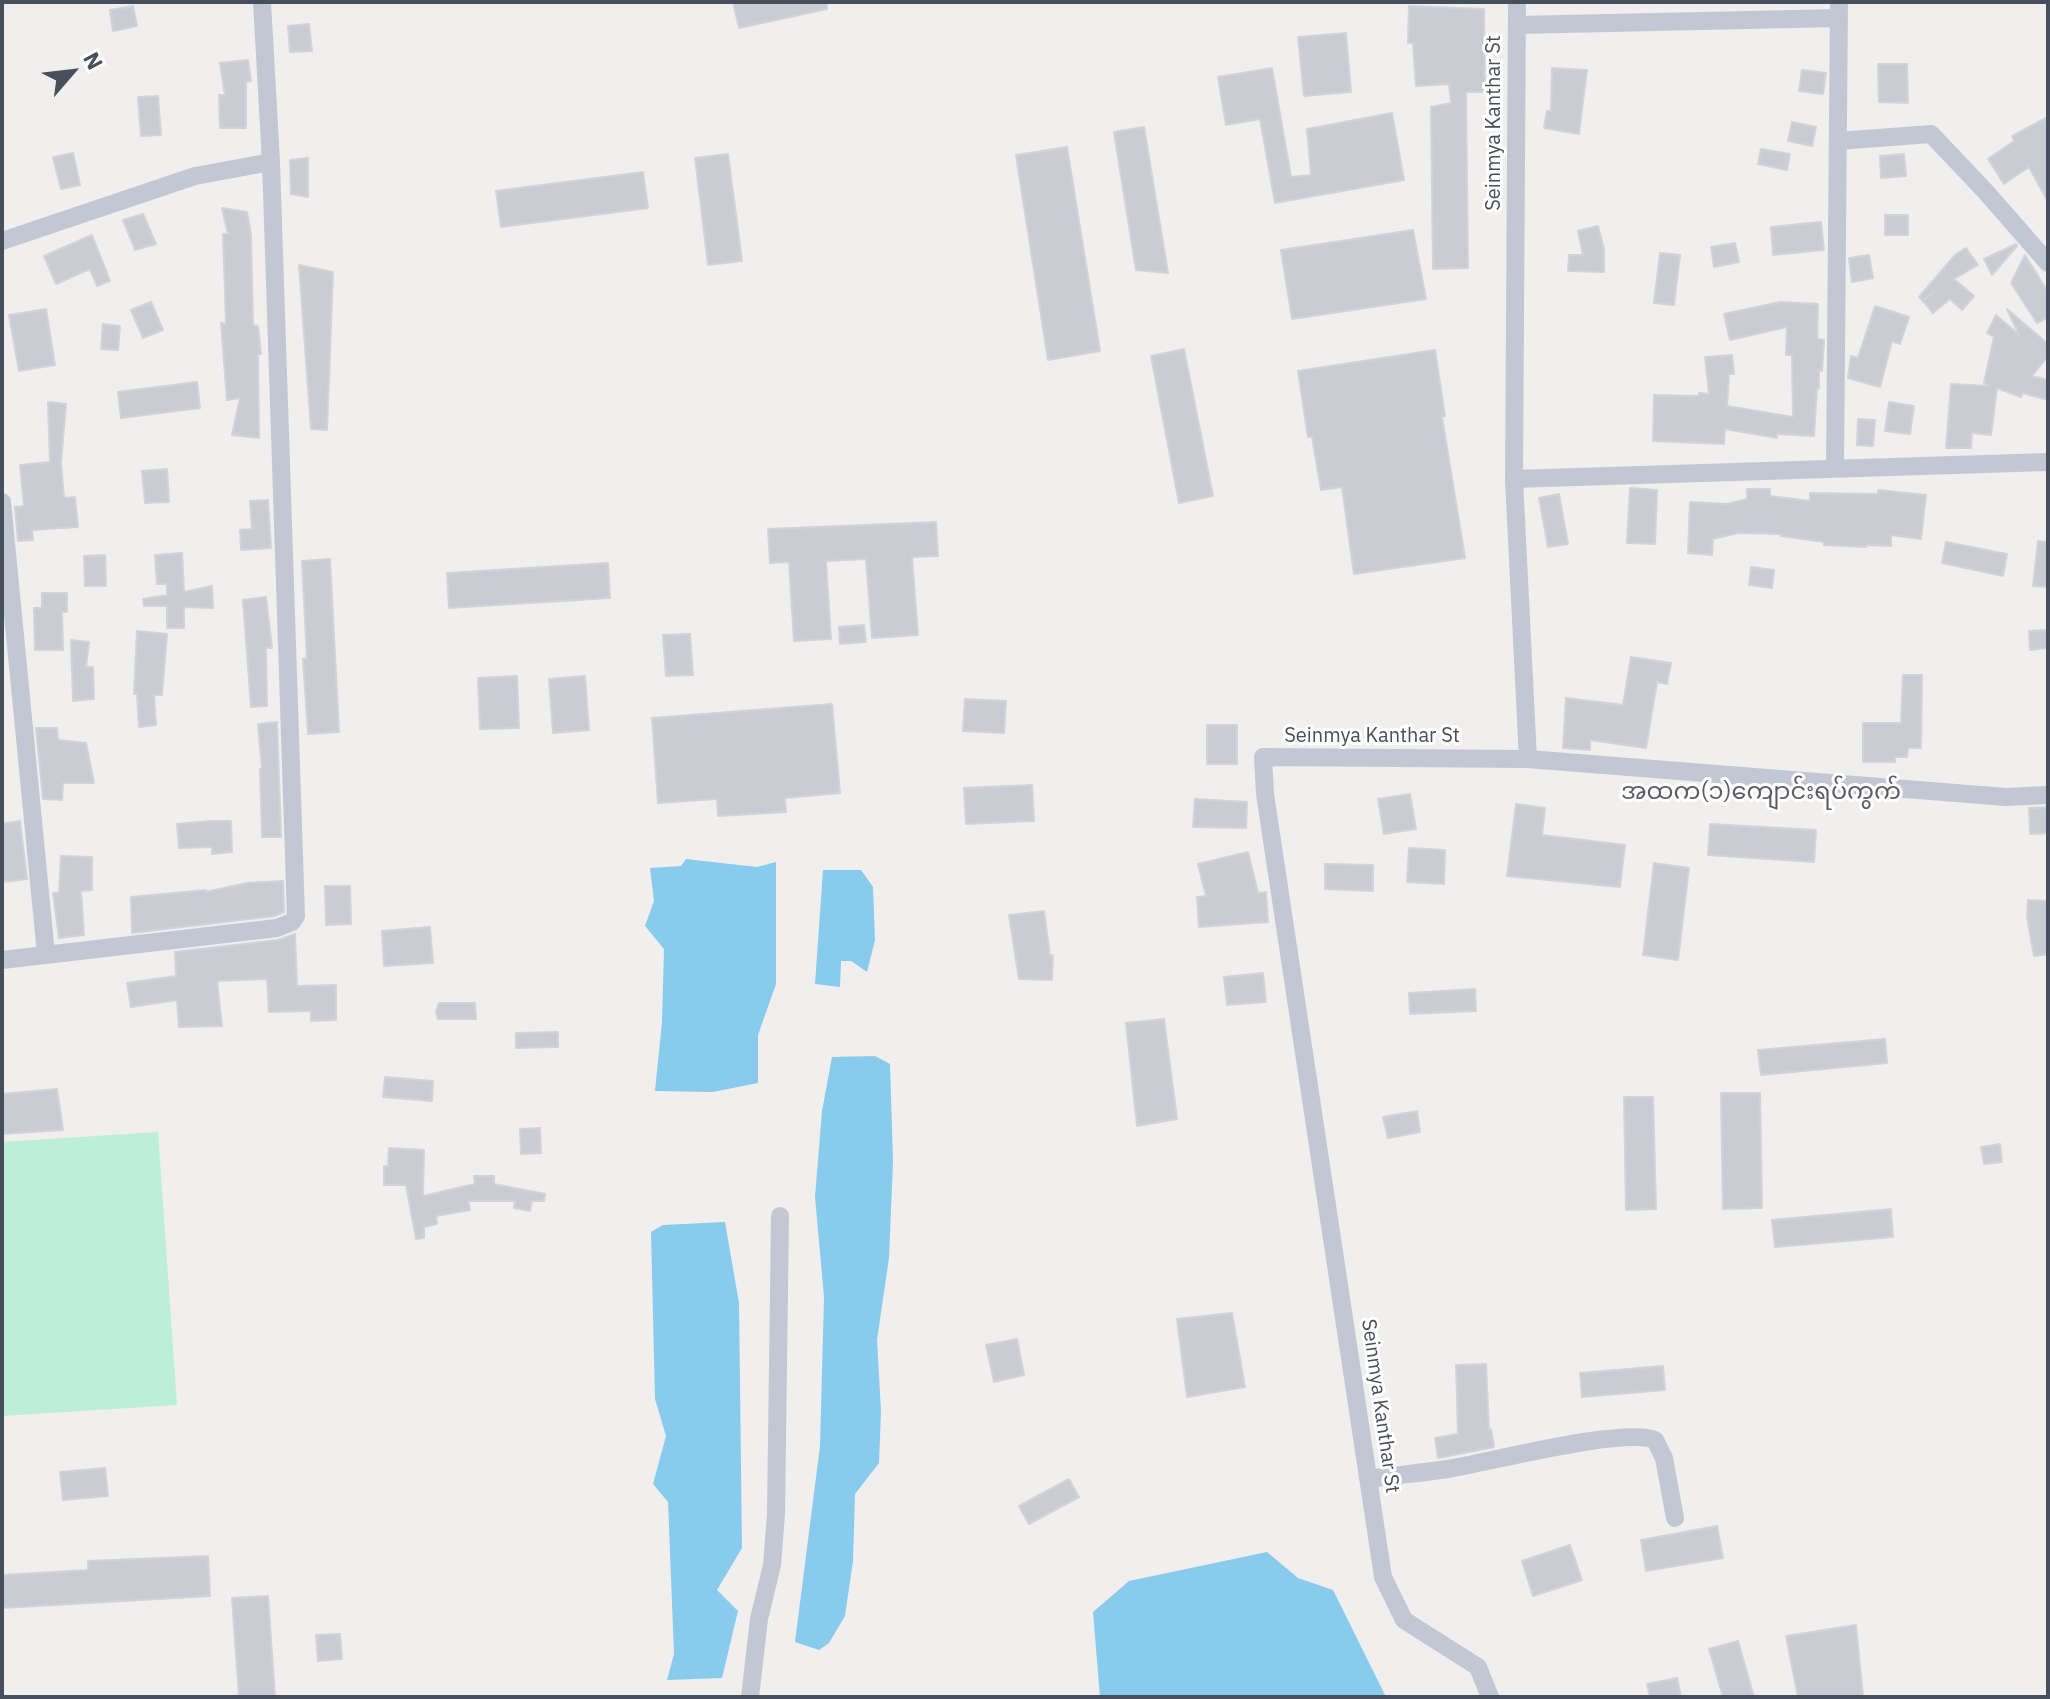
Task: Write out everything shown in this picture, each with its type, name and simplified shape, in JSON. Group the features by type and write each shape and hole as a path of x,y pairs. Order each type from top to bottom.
{"street":[{"path":"2,960 277,928 292,922 296,916 271,162 262,2"},
{"name":"Seinmya Kanthar St","path":"1490,1697 1478,1667 1404,1620 1383,1577 1265,794 1263,757 1528,759 1514,479 1517,2"},
{"path":"1517,25 1839,10 1835,468"},
{"path":"1838,141 1931,134 2048,263"},
{"path":"2,241 195,176 271,162"},
{"path":"1514,479 2048,462"},
{"path":"2,502 4,554 46,954"},
{"path":"1528,759 2006,797 2048,795"},
{"path":"750,1697 759,1619 772,1565 776,1514 780,1216"},
{"path":"1368,1479 1447,1469 1598,1441 1647,1437 1655,1440 1664,1458 1675,1518"}],"green space":[{"path":"158,1132 177,1405 2,1416 2,1142"}],"water":[{"path":"686,859 757,867 776,862 776,984 758,1035 758,1083 713,1092 655,1091 662,1022 664,949 645,926 654,901 650,868 681,866"},
{"path":"823,870 861,870 873,887 875,940 867,972 851,961 841,961 840,987 815,984"},
{"path":"875,1056 890,1064 893,1161 889,1258 877,1340 881,1411 879,1463 855,1494 853,1561 845,1616 829,1643 819,1650 795,1642 820,1446 824,1297 815,1197 822,1111 832,1057"},
{"path":"725,1222 739,1303 742,1548 717,1590 738,1611 722,1678 667,1680 674,1654 668,1502 653,1484 666,1436 655,1399 651,1232 663,1225"},
{"path":"1267,1552 1298,1578 1333,1590 1386,1697 1100,1697 1093,1612 1129,1581"}],"building":[{"path":"733,2 827,2 827,9 739,28"},
{"path":"133,6 137,26 113,31 110,10"},
{"path":"1409,6 1484,9 1485,92 1466,92 1468,268 1433,269 1431,107 1451,103 1449,84 1416,86 1413,43 1408,43"},
{"path":"309,24 312,51 290,52 288,26"},
{"path":"1346,33 1351,92 1304,96 1298,37"},
{"path":"248,60 251,81 246,82 246,128 220,128 219,95 225,95 220,63"},
{"path":"1878,64 1907,64 1908,103 1879,102"},
{"path":"1272,68 1291,177 1311,175 1307,129 1392,113 1404,180 1275,203 1260,119 1226,125 1218,77"},
{"path":"1552,68 1587,70 1579,134 1544,128 1547,111 1551,111"},
{"path":"1802,70 1826,73 1823,94 1799,91"},
{"path":"158,96 161,135 141,136 138,97"},
{"path":"2048,117 2048,202 2029,167 2004,184 1988,159 2014,141 2012,136"},
{"path":"1792,122 1816,127 1812,146 1788,141"},
{"path":"1144,127 1168,273 1136,270 1114,132"},
{"path":"1067,147 1100,351 1048,360 1016,155"},
{"path":"1761,149 1790,154 1787,170 1758,164"},
{"path":"73,153 80,185 61,189 53,157"},
{"path":"728,154 742,261 708,265 695,158"},
{"path":"1904,154 1906,176 1881,178 1880,156"},
{"path":"308,158 308,197 291,194 290,160"},
{"path":"643,172 648,208 501,227 496,191"},
{"path":"222,208 247,212 251,235 253,325 258,326 261,354 258,354 259,438 232,435 240,398 227,400 221,323 226,324 223,234 228,234"},
{"path":"143,214 156,244 135,250 123,220"},
{"path":"1885,215 1908,215 1908,235 1885,235"},
{"path":"1821,222 1824,250 1773,255 1771,227"},
{"path":"1598,226 1604,249 1604,272 1568,271 1569,255 1583,255 1578,231"},
{"path":"1413,230 1426,299 1292,319 1281,250"},
{"path":"92,235 110,281 97,286 90,269 56,284 44,256"},
{"path":"1735,243 1739,262 1714,267 1711,247"},
{"path":"2017,246 1992,275 1984,259"},
{"path":"1966,248 1978,265 1954,279 1974,296 1962,310 1950,299 1933,313 1923,301 1933,293 1922,300 1919,297 1956,254"},
{"path":"1660,253 1680,255 1674,305 1654,303"},
{"path":"1869,255 1873,278 1852,282 1849,258"},
{"path":"2025,255 2048,292 2048,317 2037,323 2011,283"},
{"path":"299,265 333,272 327,430 311,429"},
{"path":"151,302 163,330 143,338 131,310"},
{"path":"1780,302 1818,304 1817,339 1824,340 1814,436 1777,434 1777,438 1725,429 1724,444 1653,441 1654,395 1709,394 1705,357 1732,355 1734,374 1729,374 1727,406 1793,417 1792,355 1786,355 1787,327 1730,340 1724,314"},
{"path":"1875,306 1909,317 1900,344 1892,341 1880,387 1848,378 1851,356 1858,358"},
{"path":"46,309 55,365 19,371 9,315"},
{"path":"2007,309 2048,344 2048,356 2032,376 2048,380 2048,400 2023,393 2021,397 1997,388 1991,435 1972,433 1971,448 1946,448 1951,384 1990,386 1984,383 1994,337 1987,333 1996,315 2019,335"},
{"path":"103,324 120,326 118,350 101,349"},
{"path":"1184,349 1213,496 1179,503 1151,356"},
{"path":"1435,350 1445,416 1442,417 1465,558 1354,574 1342,487 1321,490 1312,437 1308,437 1298,371"},
{"path":"197,382 200,408 121,418 118,392"},
{"path":"48,402 66,404 61,463 64,498 75,497 78,527 32,530 33,540 18,541 15,507 24,506 20,465 50,462"},
{"path":"1889,402 1914,406 1910,434 1885,431"},
{"path":"1858,419 1875,420 1873,446 1857,445"},
{"path":"167,469 169,502 145,503 142,471"},
{"path":"1630,488 1657,490 1655,544 1627,543"},
{"path":"1747,489 1770,489 1770,496 1810,501 1810,493 1878,494 1878,490 1926,495 1921,539 1891,535 1891,546 1866,547 1824,545 1824,542 1782,534 1738,533 1713,539 1712,555 1688,553 1690,502 1727,504 1747,499"},
{"path":"1559,494 1568,544 1548,547 1539,498"},
{"path":"268,500 271,548 241,550 240,530 252,529 250,501"},
{"path":"936,522 938,556 912,557 918,635 872,638 866,559 826,561 831,639 794,641 789,562 770,563 768,529"},
{"path":"2038,541 2048,542 2048,587 2033,586"},
{"path":"1946,542 2007,554 2003,576 1942,563"},
{"path":"182,553 184,592 212,586 213,608 184,607 184,628 167,628 167,606 144,606 143,599 167,595 167,584 157,584 155,555"},
{"path":"105,555 106,586 85,586 84,556"},
{"path":"330,559 339,732 308,734 302,561"},
{"path":"608,563 610,598 449,608 447,573"},
{"path":"1751,567 1774,570 1772,588 1749,585"},
{"path":"42,593 67,593 67,612 62,612 63,650 35,650 34,608 42,608"},
{"path":"266,597 272,648 266,648 267,706 251,707 243,600"},
{"path":"864,625 866,642 840,644 839,627"},
{"path":"2048,630 2048,648 2030,650 2029,631"},
{"path":"137,631 167,634 162,695 154,695 156,725 139,727 137,694 134,694"},
{"path":"690,634 693,675 666,676 663,635"},
{"path":"71,640 89,642 86,667 93,667 94,699 73,701"},
{"path":"1631,657 1671,663 1667,684 1657,682 1646,748 1590,740 1590,750 1563,748 1566,698 1623,705"},
{"path":"1903,675 1922,675 1921,748 1908,748 1907,757 1895,757 1895,762 1863,762 1863,723 1901,723"},
{"path":"517,676 519,728 480,729 478,678"},
{"path":"585,676 589,730 553,733 549,679"},
{"path":"965,699 1006,701 1004,733 963,731"},
{"path":"832,704 840,793 785,798 786,812 718,816 717,799 658,803 652,718"},
{"path":"277,722 281,837 262,837 262,769 258,724"},
{"path":"1207,725 1237,725 1237,764 1207,764"},
{"path":"36,728 57,728 58,740 86,743 94,783 63,783 62,800 43,799"},
{"path":"1032,785 1034,821 966,824 964,788"},
{"path":"1410,794 1416,829 1384,834 1378,799"},
{"path":"1195,799 1247,802 1246,828 1193,827"},
{"path":"1516,804 1545,808 1542,835 1625,845 1620,887 1507,876"},
{"path":"2048,807 2048,833 2030,834 2029,808"},
{"path":"20,821 27,879 2,882 2,824"},
{"path":"231,821 232,852 212,854 212,847 179,848 177,824"},
{"path":"1710,824 1816,830 1814,862 1708,855"},
{"path":"1409,848 1445,850 1444,884 1407,882"},
{"path":"1248,852 1258,893 1266,892 1268,922 1199,927 1197,897 1206,896 1198,864"},
{"path":"61,856 92,857 92,890 81,891 84,935 59,938 53,893 59,893"},
{"path":"1654,863 1689,868 1678,960 1643,955"},
{"path":"1325,864 1373,865 1373,891 1325,889"},
{"path":"283,881 284,912 274,916 132,933 131,897 206,892 247,883"},
{"path":"325,886 350,886 351,924 326,925"},
{"path":"2028,900 2048,901 2048,954 2034,956 2027,917"},
{"path":"1044,911 1050,956 1053,955 1052,980 1019,979 1009,915"},
{"path":"430,927 433,963 384,966 382,931"},
{"path":"295,934 297,986 336,985 336,1020 311,1021 311,1011 269,1012 267,979 217,981 222,1026 179,1027 177,1000 131,1007 127,983 176,976 175,952 278,940"},
{"path":"1263,973 1266,1002 1227,1005 1224,977"},
{"path":"1475,989 1476,1011 1410,1014 1409,993"},
{"path":"439,1003 475,1003 476,1019 438,1019 436,1011"},
{"path":"1164,1019 1177,1119 1137,1126 1126,1023"},
{"path":"558,1032 558,1047 516,1048 516,1033"},
{"path":"1885,1039 1887,1063 1761,1075 1758,1050"},
{"path":"385,1077 433,1081 432,1101 383,1097"},
{"path":"57,1089 63,1130 2,1134 2,1094"},
{"path":"1721,1093 1760,1093 1762,1208 1723,1209"},
{"path":"1624,1097 1653,1097 1656,1209 1626,1210"},
{"path":"1417,1111 1420,1132 1388,1138 1383,1117"},
{"path":"540,1128 541,1153 521,1154 520,1129"},
{"path":"2000,1144 2002,1162 1984,1164 1981,1147"},
{"path":"389,1148 424,1150 423,1196 475,1184 474,1176 494,1176 494,1184 545,1194 544,1201 532,1201 530,1211 514,1208 515,1201 468,1201 470,1210 436,1216 437,1224 424,1227 424,1238 416,1239 406,1185 384,1185 384,1166 388,1166"},
{"path":"1891,1209 1893,1237 1775,1247 1772,1220"},
{"path":"1232,1313 1245,1387 1187,1397 1177,1319"},
{"path":"1017,1339 1024,1375 994,1382 986,1345"},
{"path":"1486,1364 1489,1430 1494,1447 1438,1458 1435,1438 1458,1434 1456,1365"},
{"path":"1663,1366 1665,1390 1582,1397 1580,1373"},
{"path":"105,1468 108,1496 63,1500 60,1472"},
{"path":"1069,1479 1079,1497 1029,1524 1019,1506"},
{"path":"1717,1526 1723,1558 1646,1571 1641,1540"},
{"path":"1570,1545 1582,1580 1533,1596 1522,1561"},
{"path":"208,1556 210,1596 2,1608 2,1575 88,1570 88,1561"},
{"path":"268,1596 275,1697 239,1697 232,1598"},
{"path":"1856,1625 1863,1697 1798,1697 1786,1636"},
{"path":"340,1634 342,1659 318,1661 316,1635"},
{"path":"1738,1641 1754,1697 1723,1697 1709,1649"},
{"path":"1677,1678 1681,1697 1650,1697 1647,1684"}],"district":[{"name":"အထက(၁)ကျောင်းရပ်ကွက်","path":"1761,792"}]}
